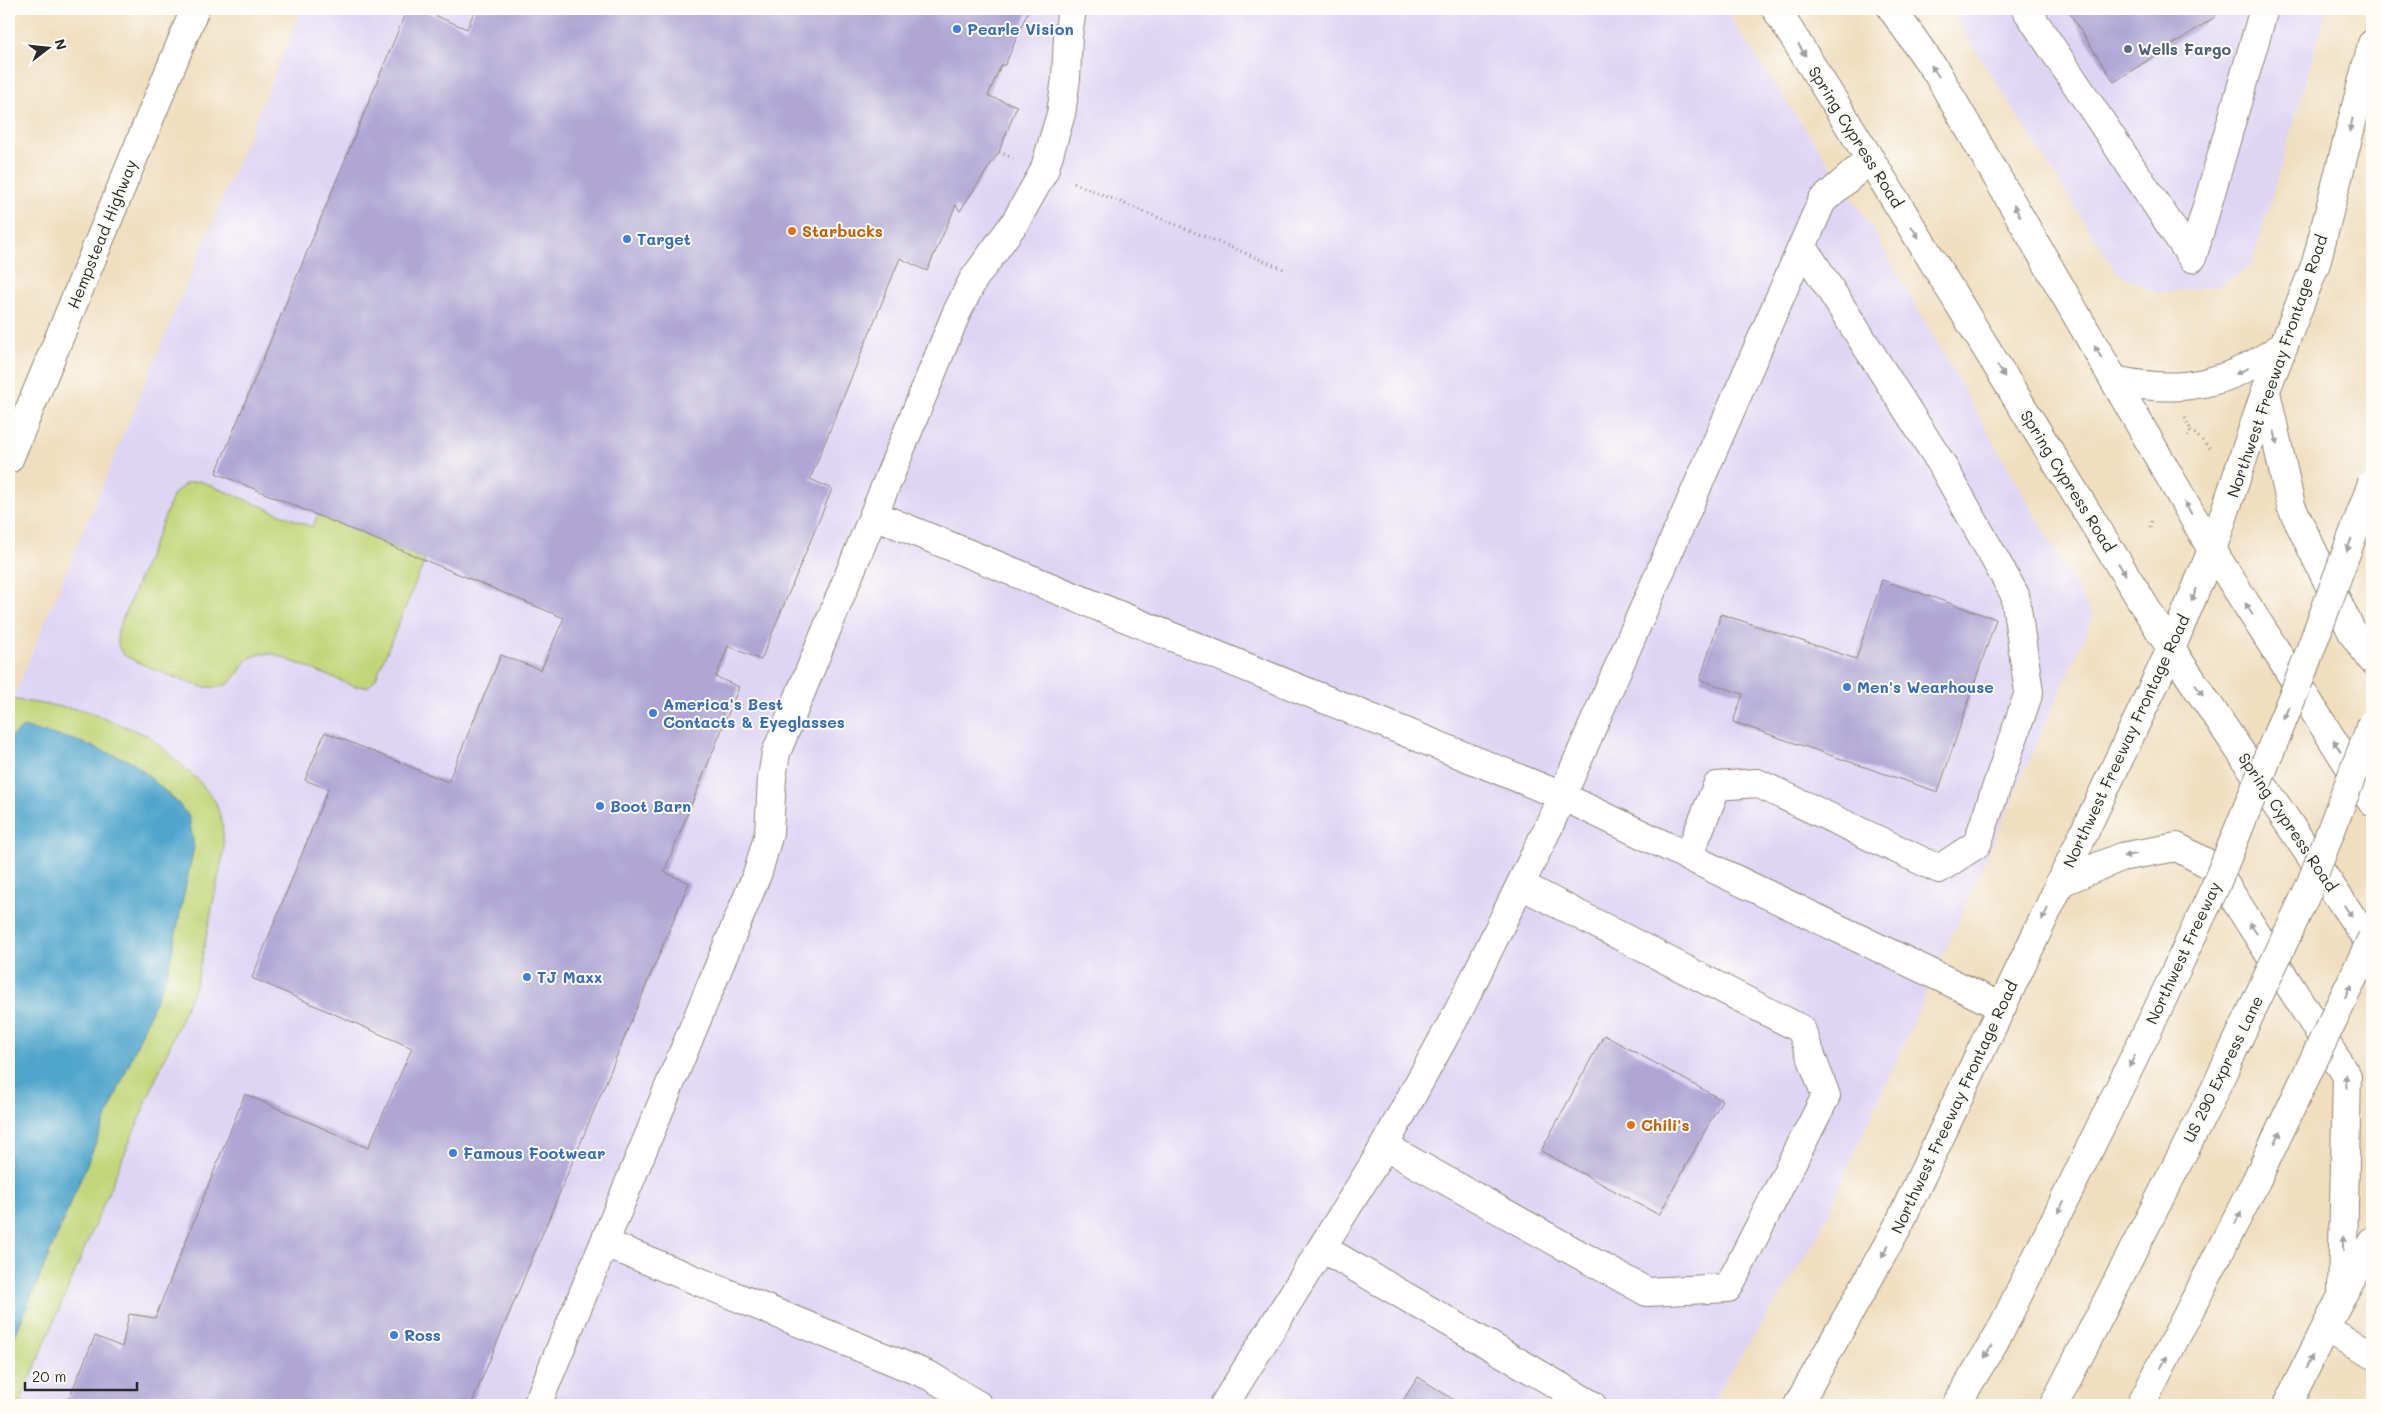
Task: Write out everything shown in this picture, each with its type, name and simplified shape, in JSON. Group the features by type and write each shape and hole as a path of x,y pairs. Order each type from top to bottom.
{"main road":[{"name":"Hempstead Highway","path":"9,459 195,9"},
{"path":"537,1405 758,872 769,833 772,778 776,753 956,314 973,280 1016,221 1044,171 1061,114 1072,9"},
{"name":"Spring Cypress Road","path":"1776,9 2171,649 2372,947"},
{"path":"1892,9 1937,73 2212,550 2372,802"},
{"path":"2026,9 2192,258 2264,9"},
{"name":"Northwest Freeway Frontage Road","path":"1798,1405 1898,1226 2171,649 2212,550 2266,390 2316,263 2372,44"},
{"path":"1224,1405 1384,1146 1459,1010 1521,885 1562,796 1822,201 1870,159"},
{"path":"1688,857 1717,786 1757,783 1939,868 1977,844 2029,692 2015,595 1941,463 1802,247"},
{"path":"2114,380 2139,386 2165,388 2216,381 2240,373 2284,345"},
{"path":"2266,390 2291,506 2353,634 2372,660"},
{"name":"Northwest Freeway","path":"1956,1405 2000,1332 2154,1017 2215,887 2300,678 2372,483"},
{"path":"874,515 1562,796 2002,1007"},
{"name":"US 290 Express Lane","path":"2054,1405 2208,1104 2309,888 2372,723"},
{"path":"2059,883 2121,857 2177,848 2214,867 2347,1076 2342,1292"},
{"path":"1384,1146 1647,1292 1728,1288 1826,1096 1801,1030 1521,885"},
{"path":"2141,1405 2256,1181 2372,938"},
{"path":"2286,1405 2326,1330 2342,1292 2372,1241"},
{"path":"605,1243 930,1376 978,1405"},
{"path":"1322,1248 1592,1405"},
{"path":"2326,1330 2372,1354"}],"path":[{"path":"999,152 1286,270"},
{"path":"2184,414 2191,430 2210,448"},
{"path":"2184,443 2191,430"}],"shaded area":[{"path":"302,9 1724,9 1867,220 2093,617 1817,1238 1709,1405 9,1405 9,708"},
{"path":"1950,9 2327,9 2251,267 2215,287 2156,293 2116,272"}],"green space":[{"path":"200,481 312,527 318,515 425,560 375,680 368,687 354,686 274,654 262,654 247,661 228,684 219,687 204,687 184,681 124,655 118,644 118,630 174,494 186,483"},
{"path":"9,699 83,710 149,736 198,780 215,801 222,821 224,850 197,981 19,1405 9,1405"}],"water":[{"path":"23,727 75,740 133,762 176,801 189,816 194,847 168,971 9,1350 9,738"}],"building":[{"path":"407,9 420,9 467,29 475,9 1029,9 1005,65 1001,65 988,96 1017,106 999,152 960,211 956,205 927,271 900,258 810,479 832,489 761,660 728,646 716,677 739,687 664,872 689,883 471,1405 66,1405 95,1336 122,1347 129,1314 155,1318 245,1094 368,1148 412,1048 252,978 328,789 305,780 325,732 448,782 501,655 541,670 564,618 216,473"},
{"name":"Wells Fargo","path":"2067,9 2210,9 2215,17 2114,82"},
{"name":"Men's Wearhouse","path":"1882,580 1996,619 1938,792 1733,722 1743,694 1700,680 1721,614 1856,659"},
{"name":"Chili's","path":"1604,1035 1722,1100 1659,1215 1541,1151"},
{"path":"1418,1377 1462,1405 1400,1405"}],"place":[{"name":"Pearle Vision","path":"957,29"},
{"name":"Wells Fargo","path":"2128,49"},
{"name":"Starbucks","path":"792,231"},
{"name":"Target","path":"627,239"},
{"name":"Men's Wearhouse","path":"1847,687"},
{"name":"America's Best Contacts & Eyeglasses","path":"653,713"},
{"name":"Boot Barn","path":"600,806"},
{"name":"TJ Maxx","path":"527,977"},
{"name":"Chili's","path":"1631,1125"},
{"name":"Famous Footwear","path":"453,1153"},
{"name":"Ross","path":"394,1335"}]}
